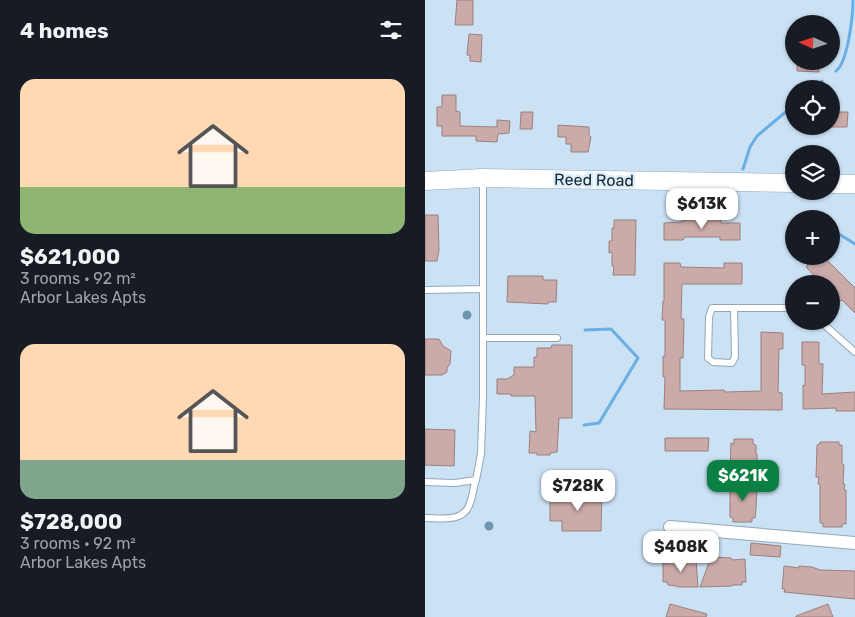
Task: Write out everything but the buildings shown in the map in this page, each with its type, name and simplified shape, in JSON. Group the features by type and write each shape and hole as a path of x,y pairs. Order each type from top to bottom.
{"main road":[{"name":"Reed Road","path":"425,181 483,178 785,183"},
{"path":"840,184 855,184"}],"street":[{"path":"670,527 855,542"}],"lane":[{"path":"425,518 458,518 466,512 470,504 481,454 483,178"},
{"path":"425,290 483,289"},
{"path":"735,308 735,357 732,363 713,362 708,358 709,317 712,308 735,308 785,308"},
{"path":"830,330 855,352"},
{"path":"483,338 557,338"},
{"path":"425,482 455,483 476,480"}],"waterway":[{"path":"836,71 847,49 853,0"},
{"path":"743,169 750,147 757,136 785,113"},
{"path":"840,235 855,244"},
{"path":"584,425 599,423 638,358 611,329 585,330"}]}
